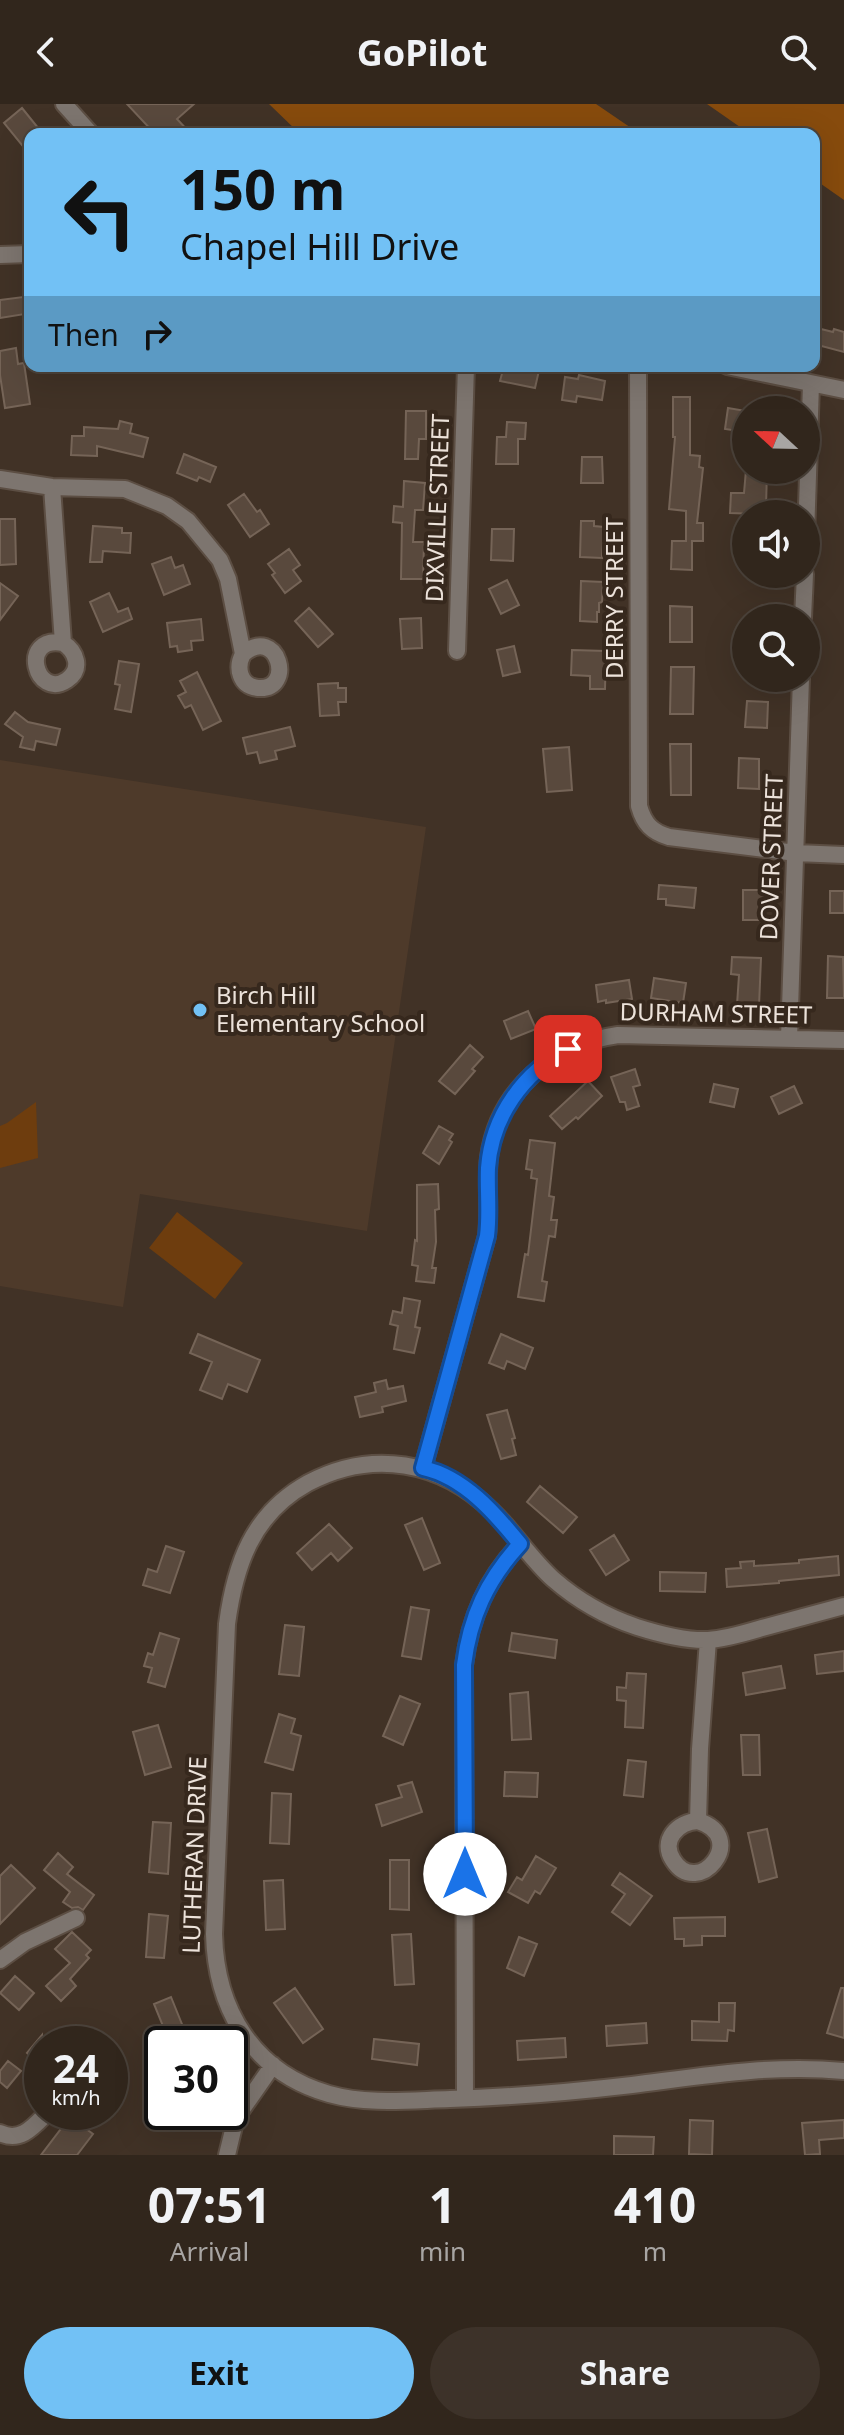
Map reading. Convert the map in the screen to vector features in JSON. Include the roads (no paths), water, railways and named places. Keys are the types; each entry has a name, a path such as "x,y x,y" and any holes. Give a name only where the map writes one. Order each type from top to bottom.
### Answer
{"street":[{"path":"64,104 86,128"},
{"path":"0,255 24,254"},
{"name":"DIXVILLE STREET","path":"457,651 466,372"},
{"name":"DERRY STREET","path":"638,372 639,806 648,827 658,834 796,853"},
{"path":"755,372 844,390"},
{"path":"807,500 811,384"},
{"path":"0,479 52,487 125,489 167,506 188,521 208,543 224,570 243,654"},
{"path":"52,487 63,643"},
{"name":"DOVER STREET","path":"789,1039 801,692"},
{"path":"796,853 844,855"},
{"name":"DURHAM STREET","path":"423,1468 487,1236 490,1153 502,1113 524,1082 552,1058 602,1037 633,1034 844,1040"},
{"name":"LUTHERAN DRIVE","path":"423,1468 394,1464 354,1466 335,1471 300,1488 284,1499 261,1524 243,1554 235,1576 227,1624 215,1958 219,1982 237,2024 251,2045 273,2065 310,2086 331,2094 378,2101 556,2094 781,2068 844,2071"},
{"path":"423,1468 447,1477 479,1499 555,1581 619,1621 670,1636 708,1640 844,1606"},
{"path":"465,2098 464,1665 467,1638 482,1596 520,1544"},
{"path":"698,1821 708,1640"},
{"path":"0,1960 25,1942 76,1918"},
{"path":"227,2155 236,2118 273,2065"},
{"path":"0,2133 11,2137 23,2135 28,2130"}],"place":[{"name":"Birch Hill Elementary School","path":"200,1010"}]}
